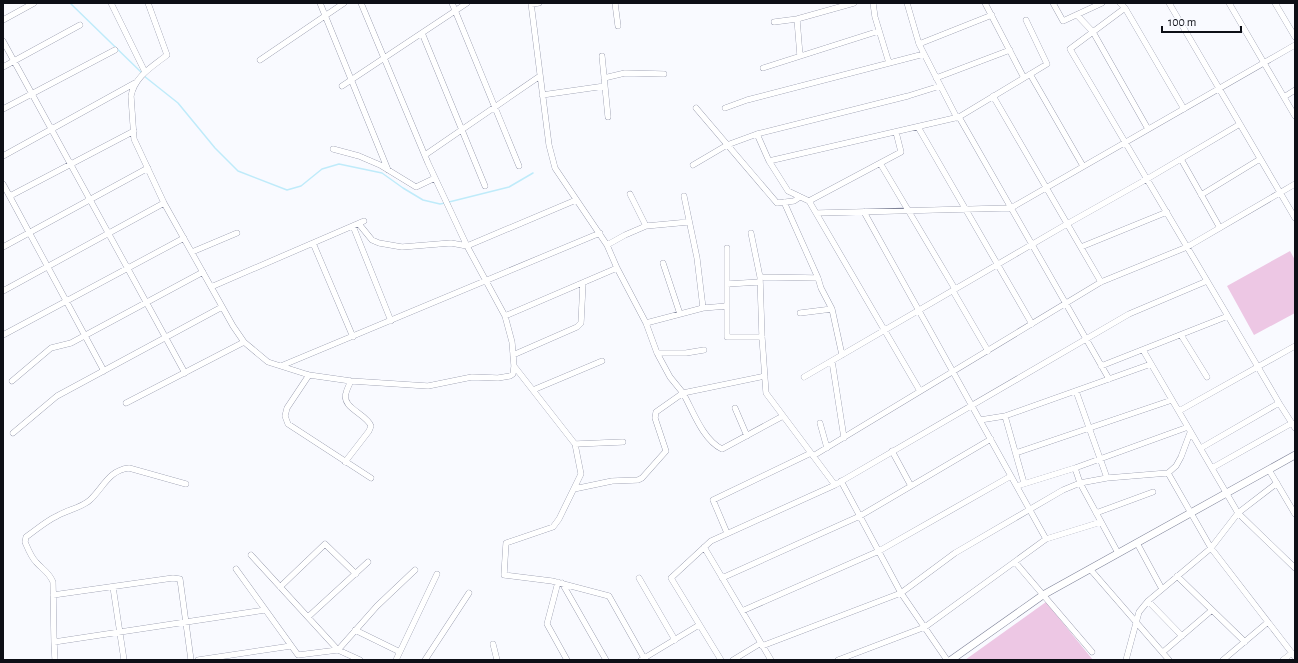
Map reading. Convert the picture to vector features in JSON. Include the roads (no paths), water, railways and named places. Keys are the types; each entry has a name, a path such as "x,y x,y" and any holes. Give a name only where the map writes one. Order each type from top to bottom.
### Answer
{"street":[{"path":"3,20 34,3"},
{"path":"111,3 145,72"},
{"path":"3,156 135,83 145,72 167,55 148,3"},
{"path":"320,3 388,170"},
{"path":"260,60 344,3"},
{"path":"135,83 131,96 134,139 164,203 222,307 244,342 268,362 309,374 351,381 428,386 472,377 498,378 510,376 513,374 514,366 512,342 506,316 467,246 435,178 361,3"},
{"path":"452,3 519,166"},
{"path":"342,86 467,3"},
{"path":"539,3 531,4 548,145 555,168 607,245 646,323 657,353 670,377 683,393 707,438 715,446 722,449 783,416"},
{"path":"615,3 618,26"},
{"path":"774,22 797,19 854,3"},
{"path":"872,3 889,63"},
{"path":"908,3 919,44 940,86 1109,379"},
{"path":"986,3 1024,78"},
{"path":"1053,3 1063,21 1102,3"},
{"path":"1120,3 1125,8 1184,109"},
{"path":"1169,3 1295,218"},
{"path":"1229,3 1295,116"},
{"path":"1275,3 1295,37"},
{"path":"1125,8 1070,49 1294,426 1212,468"},
{"path":"919,44 992,15"},
{"path":"1077,15 1093,32 1148,129"},
{"path":"797,19 800,56"},
{"path":"769,161 958,118 1047,64 1026,20"},
{"path":"3,67 80,25"},
{"path":"763,68 879,31"},
{"path":"422,33 485,186"},
{"path":"3,41 185,373"},
{"path":"816,213 1011,208 1295,45"},
{"path":"3,109 115,50"},
{"path":"936,78 1010,50"},
{"path":"725,108 747,100 924,54"},
{"path":"602,56 608,117"},
{"path":"604,78 625,73 664,74"},
{"path":"1030,74 1084,166"},
{"path":"425,155 540,76"},
{"path":"542,95 605,86"},
{"path":"693,164 727,144 757,134 908,96 940,86"},
{"path":"1284,97 1295,90"},
{"path":"993,96 1101,282"},
{"path":"696,108 777,203 794,202 800,197"},
{"path":"804,377 1240,124"},
{"path":"918,127 1032,324"},
{"path":"10,196 134,131"},
{"path":"809,201 901,152 896,132"},
{"path":"757,134 769,161 788,191 809,201 920,391"},
{"path":"333,149 359,156 388,170 416,187 435,178"},
{"path":"1181,159 1220,228"},
{"path":"1201,195 1260,159"},
{"path":"880,163 909,211 988,351"},
{"path":"3,246 148,168"},
{"path":"3,184 104,371"},
{"path":"727,533 713,500 827,448 1101,282 1187,247 1295,184"},
{"path":"630,194 646,226"},
{"path":"684,196 697,258 703,308"},
{"path":"211,287 362,222 372,240 379,243 402,247 451,243 467,246 576,200"},
{"path":"784,202 821,288 832,309 842,355"},
{"path":"3,291 164,203"},
{"path":"864,212 1046,539"},
{"path":"1081,247 1167,212"},
{"path":"607,245 646,226 689,222"},
{"path":"353,226 391,321"},
{"path":"192,252 237,233"},
{"path":"281,366 600,233"},
{"path":"751,233 760,279 766,393 835,485"},
{"path":"3,335 184,238"},
{"path":"313,243 353,337"},
{"path":"727,248 727,337 762,337"},
{"path":"663,263 680,314"},
{"path":"506,316 618,268"},
{"path":"12,381 51,348 71,343 85,336 203,272"},
{"path":"727,284 760,279 818,278"},
{"path":"721,660 671,578 711,541 835,485 1129,314 1208,281"},
{"path":"513,355 577,327 581,323 583,283"},
{"path":"646,323 703,308 727,306"},
{"path":"13,433 56,396 222,307"},
{"path":"800,313 832,309"},
{"path":"1102,366 1228,316"},
{"path":"1181,335 1207,378"},
{"path":"126,403 244,342"},
{"path":"1179,411 1258,366 1294,349"},
{"path":"657,353 686,353 704,350"},
{"path":"1143,350 1238,513 1295,568"},
{"path":"533,390 602,361"},
{"path":"832,361 844,438"},
{"path":"980,420 1005,416 1151,364"},
{"path":"514,366 575,444 581,474 559,519 553,527 506,543 504,575 560,583 609,596 642,659 700,625"},
{"path":"309,374 287,408 285,416 288,424 371,478"},
{"path":"574,489 612,481 638,480 642,478 666,451 655,418 656,412 683,393 765,376"},
{"path":"345,462 369,432 371,426 369,422 349,405 345,398 345,393 351,381"},
{"path":"1076,391 1107,478"},
{"path":"1016,453 1172,400"},
{"path":"1201,448 1279,403"},
{"path":"735,408 747,436"},
{"path":"1005,416 1024,483"},
{"path":"820,423 827,448"},
{"path":"1017,486 1189,430"},
{"path":"733,660 762,645 901,593 956,553 1030,508 1063,490 1080,483 1107,478 1168,473 1176,466 1181,458 1189,430"},
{"path":"722,578 860,516 991,439"},
{"path":"575,444 623,442"},
{"path":"892,451 912,486"},
{"path":"951,660 1043,595 1295,455"},
{"path":"55,660 53,582 51,576 36,563 33,558 25,542 26,537 56,516 86,503 107,479 123,468 129,468 186,484"},
{"path":"1075,468 1080,483 1118,553"},
{"path":"1269,470 1295,514"},
{"path":"1168,473 1211,548 1294,655 1283,660"},
{"path":"742,611 879,551 1011,476"},
{"path":"841,481 901,593 947,660"},
{"path":"1126,660 1138,612 1148,601 1211,548 1238,513 1277,483"},
{"path":"1096,513 1153,492"},
{"path":"838,660 925,627 1046,539 1101,522"},
{"path":"1137,543 1162,589"},
{"path":"280,587 325,544 356,574"},
{"path":"704,547 771,660"},
{"path":"251,555 338,650 357,659"},
{"path":"308,617 368,562"},
{"path":"1015,562 1092,652"},
{"path":"236,569 298,655 338,650 377,606 415,570"},
{"path":"1090,569 1169,660"},
{"path":"396,660 437,574"},
{"path":"1177,576 1245,642"},
{"path":"53,596 174,578 180,579 191,660"},
{"path":"639,578 675,640"},
{"path":"560,583 547,624 567,660"},
{"path":"560,583 606,660"},
{"path":"113,587 124,660"},
{"path":"425,660 469,593"},
{"path":"1148,601 1182,636"},
{"path":"54,642 265,610"},
{"path":"1163,652 1212,610"},
{"path":"1223,660 1268,622"},
{"path":"355,630 400,652"},
{"path":"493,644 497,660"},
{"path":"198,660 235,657 291,646"}],"waterway":[{"path":"70,3 142,73"},
{"path":"144,76 178,103 215,148 238,171 287,190 301,186 322,169 339,164 382,173 423,200 440,204 445,203"},
{"path":"449,202 509,187 533,173"}]}
